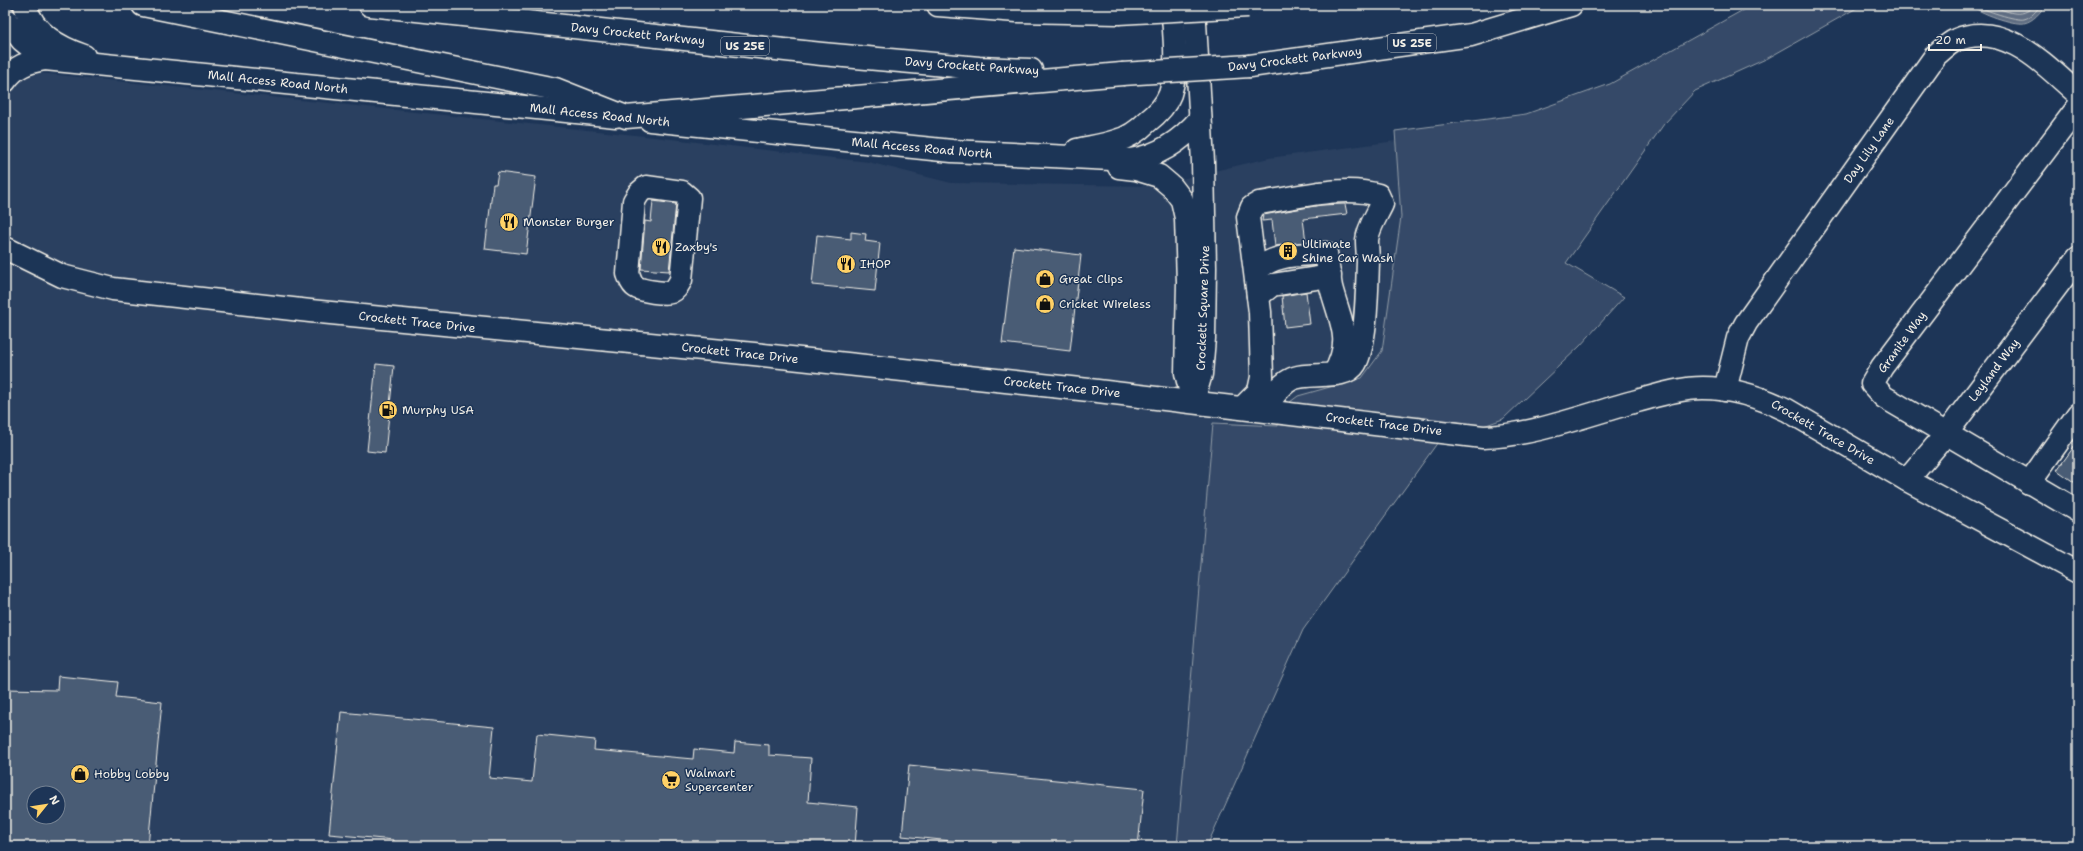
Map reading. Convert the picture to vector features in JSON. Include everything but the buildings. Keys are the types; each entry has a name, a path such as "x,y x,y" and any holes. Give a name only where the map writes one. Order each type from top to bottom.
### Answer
{"main road":[{"path":"25,5 30,35 45,59"},
{"path":"143,5 555,89 626,117 1122,74"},
{"name":"Davy Crockett Parkway","path":"370,5 822,54 979,68 1122,74 1250,66 1471,35 1571,5"},
{"path":"938,5 1017,11 1118,13 1252,5"},
{"path":"996,5 1017,11"},
{"path":"1043,157 1117,141 1129,136 1142,127 1158,111 1170,95 1173,78 1174,49 1172,5"},
{"name":"Crockett Square Drive","path":"1193,401 1201,374 1204,338 1205,267 1200,119 1194,5"},
{"path":"5,18 30,35 63,49 106,64"},
{"name":"Day Lily Lane","path":"1725,390 1738,338 1746,323 1936,55 1954,40 1976,34 2011,41 2033,54 2078,94"},
{"name":"Mall Access Road North","path":"5,81 16,68 23,64 45,59 626,117 840,141 1043,157 1131,160 1158,153 1179,140 1200,119"},
{"name":"Granite Way","path":"2078,107 1887,360 1872,384 1884,397 2078,511"},
{"name":"Crockett Square Drive","path":"1043,157 1148,172 1159,176 1172,187 1182,200 1186,218 1188,283 1186,374 1193,401"},
{"path":"646,187 682,192 689,198 681,280 676,288 670,293 648,291 636,287 628,274 634,201 643,188 646,187"},
{"path":"1350,190 1378,195 1382,204 1371,227 1367,240 1368,260 1362,340 1355,365 1343,374 1290,379 1274,394 1253,408 1262,377 1257,283 1248,217 1252,208 1259,203 1350,190"},
{"name":"Crockett Trace Drive","path":"5,248 62,276 113,289 310,311 754,354 1193,401 1424,428 1467,435 1498,436 1543,427 1676,390 1703,388 1725,390 1756,396 1787,410 1907,480 2078,572"},
{"path":"1257,283 1264,264 1277,259 1326,253 1345,342 1342,358 1334,374"},
{"name":"Leyland Way","path":"1907,480 1946,434 2078,258"},
{"path":"2029,482 2078,414"}],"shaded area":[{"path":"1752,5 1862,5 1768,58 1695,91 1664,124 1566,263 1624,297 1580,346 1503,419 1478,428 1451,420 1438,442 1303,630 1207,846 1177,846 1213,423 1278,426 1278,411 1298,396 1362,378 1382,351 1401,217 1395,131 1526,114 1610,84"},
{"path":"39,73 654,137 868,162 951,183 1152,186 1269,158 1396,141 1401,217 1382,351 1362,378 1298,396 1279,426 1213,423 1177,846 5,846 5,80 12,81"}],"water":[{"path":"1971,5 2046,5 2028,22 2019,23 1988,15"}],"place":[{"name":"Monster Burger","path":"509,222"},
{"name":"Zaxby's","path":"661,247"},
{"name":"Ultimate Shine Car Wash","path":"1288,251"},
{"name":"IHOP","path":"846,264"},
{"name":"Great Clips","path":"1045,279"},
{"name":"Cricket Wireless","path":"1045,304"},
{"name":"Murphy USA","path":"388,410"},
{"name":"Hobby Lobby","path":"80,774"},
{"name":"Walmart Supercenter","path":"671,780"}]}
